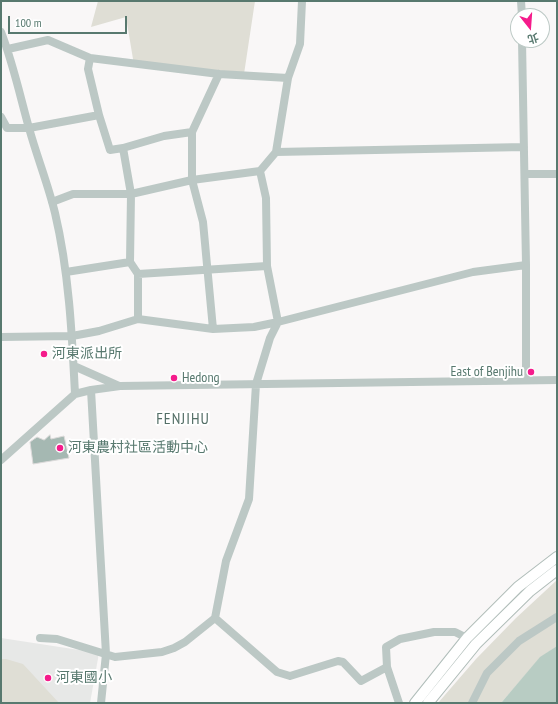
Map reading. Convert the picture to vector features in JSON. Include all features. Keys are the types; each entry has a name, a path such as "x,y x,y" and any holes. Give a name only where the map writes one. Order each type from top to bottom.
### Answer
{"main road":[{"path":"415,703 467,638 518,587 557,557"},
{"path":"428,703 476,644 530,591 557,570"}],"street":[{"path":"52,202 73,194 131,194 192,180 260,171 276,152 288,78 300,44 302,1"},
{"path":"1,32 8,49 29,128 52,202 66,272 72,336 75,394"},
{"path":"8,49 48,40 90,58 219,74 288,78"},
{"path":"522,48 526,265 526,380"},
{"path":"90,58 88,69 99,116 110,150 123,148 164,136 192,132"},
{"path":"213,329 203,222 192,180 192,132 219,74"},
{"path":"1,117 6,128 29,128 99,116"},
{"path":"276,152 524,147"},
{"path":"123,148 131,194 130,262 138,274 138,319"},
{"path":"40,638 57,639 115,657 167,651 185,642 215,618 226,561 249,499 256,384 270,338 278,322 267,266 266,198 260,171"},
{"path":"524,174 557,174"},
{"path":"66,272 130,262"},
{"path":"1,337 72,336 99,331 138,319 213,329 254,327 474,272 526,265"},
{"path":"138,274 267,266"},
{"path":"74,366 120,386"},
{"path":"1,460 75,394 91,390 120,386 557,380"},
{"path":"91,390 106,654 101,703"},
{"path":"472,703 487,673 519,641 557,617"},
{"path":"215,618 277,672 290,676 338,661 343,662 361,680 387,667"},
{"path":"399,703 387,667 386,647 400,639 434,632 455,632 467,638"}],"shaded area":[{"path":"98,1 255,1 244,74 134,65 126,17 91,27"},
{"path":"557,580 557,646 540,658 501,703 438,703 476,659 516,618"},
{"name":"河東國小","path":"1,638 99,653 90,703 1,703"},
{"path":"557,646 557,703 501,703 540,657"},
{"path":"1,659 23,664 59,703 1,703"}],"building":[{"path":"50,435 51,439 64,436 69,458 33,464 30,442 37,437 44,440"}],"place":[{"name":"河東派出所","path":"44,354"},
{"name":"East of Benjihu","path":"531,372"},
{"name":"Hedong","path":"174,378"},
{"name":"河東農村社區活動中心","path":"60,448"},
{"name":"河東國小","path":"48,678"}],"district":[{"name":"FENJIHU","path":"183,419"}]}
